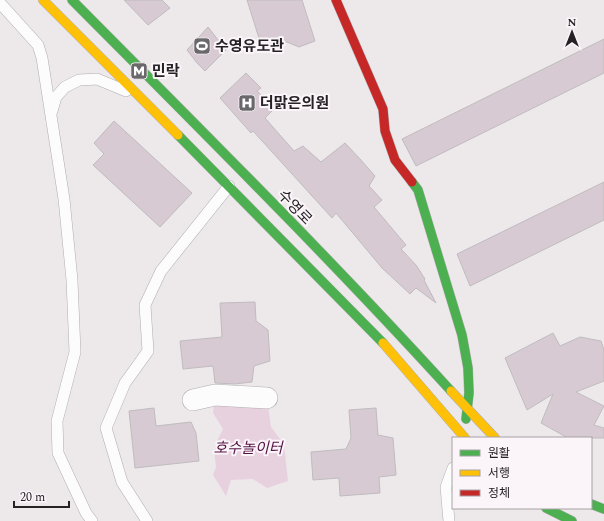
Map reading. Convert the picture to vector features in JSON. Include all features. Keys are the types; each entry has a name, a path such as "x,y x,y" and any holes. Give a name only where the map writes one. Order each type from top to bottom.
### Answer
{"main road":[{"path":"43,0 379,339 463,437"},
{"name":"수영로","path":"72,0 204,133 403,338 494,437"},
{"path":"336,0 383,109 385,131 395,160 418,190 462,335 468,368 469,393 464,437"},
{"path":"592,504 604,509"},
{"path":"548,509 572,521"}],"street":[{"path":"193,400 215,395 267,398"}],"lane":[{"path":"0,3 38,45 42,58 64,198 72,280 75,352 57,421 58,453 86,513 92,521"},
{"path":"51,113 56,97 65,87 79,80 97,79 139,96"},
{"path":"147,521 122,482 106,428 125,383 148,350 145,305 161,271 229,186"},
{"path":"449,521 446,487 452,471"}],"green space":[{"name":"호수놀이터","path":"215,395 267,398 271,427 284,444 288,481 267,488 253,479 231,480 226,496 213,475 216,467 214,451 223,429 213,413"}],"building":[{"path":"124,0 162,0 170,8 148,25"},
{"path":"247,0 302,0 315,41 299,47 287,42 263,51"},
{"path":"208,27 227,49 205,71 187,50"},
{"path":"604,39 604,73 416,166 402,139"},
{"path":"246,73 261,88 257,91 275,108 265,118 294,151 303,146 321,162 345,143 375,176 369,186 382,200 374,207 406,245 401,249 416,265 425,279 424,280 436,303 416,288 410,294 382,268 336,213 332,218 253,131 251,133 220,98"},
{"path":"114,121 192,193 160,227 93,165 104,154 94,143"},
{"path":"604,182 604,220 470,286 457,254"},
{"path":"255,302 256,321 268,330 270,361 254,366 252,382 235,384 215,383 213,366 183,369 180,341 222,337 220,303"},
{"path":"553,333 560,346 580,337 601,341 604,350 604,381 576,392 604,406 594,425 604,428 604,438 566,437 541,423 553,394 527,410 505,358"},
{"path":"154,408 156,426 191,422 196,433 199,461 135,468 129,411"},
{"path":"376,408 378,435 393,438 396,475 379,477 380,493 340,496 339,478 313,480 311,452 346,449 351,438 349,410"}],"traffic: fast":[{"path":"72,0 311,242 451,391"},
{"path":"178,135 383,343"},
{"path":"412,182 418,190 462,335 468,368 469,393 466,419"},
{"path":"592,504 604,509"},
{"path":"548,509 572,521"}],"traffic: slow":[{"path":"43,0 178,135"},
{"path":"383,343 464,437"},
{"path":"451,391 494,437"}],"traffic: jam":[{"path":"336,0 383,109 385,131 395,160 412,182"}],"place":[{"name":"수영유도관","path":"202,46"},
{"name":"민락","path":"139,71"},
{"name":"더맑은의원","path":"247,103"}]}
